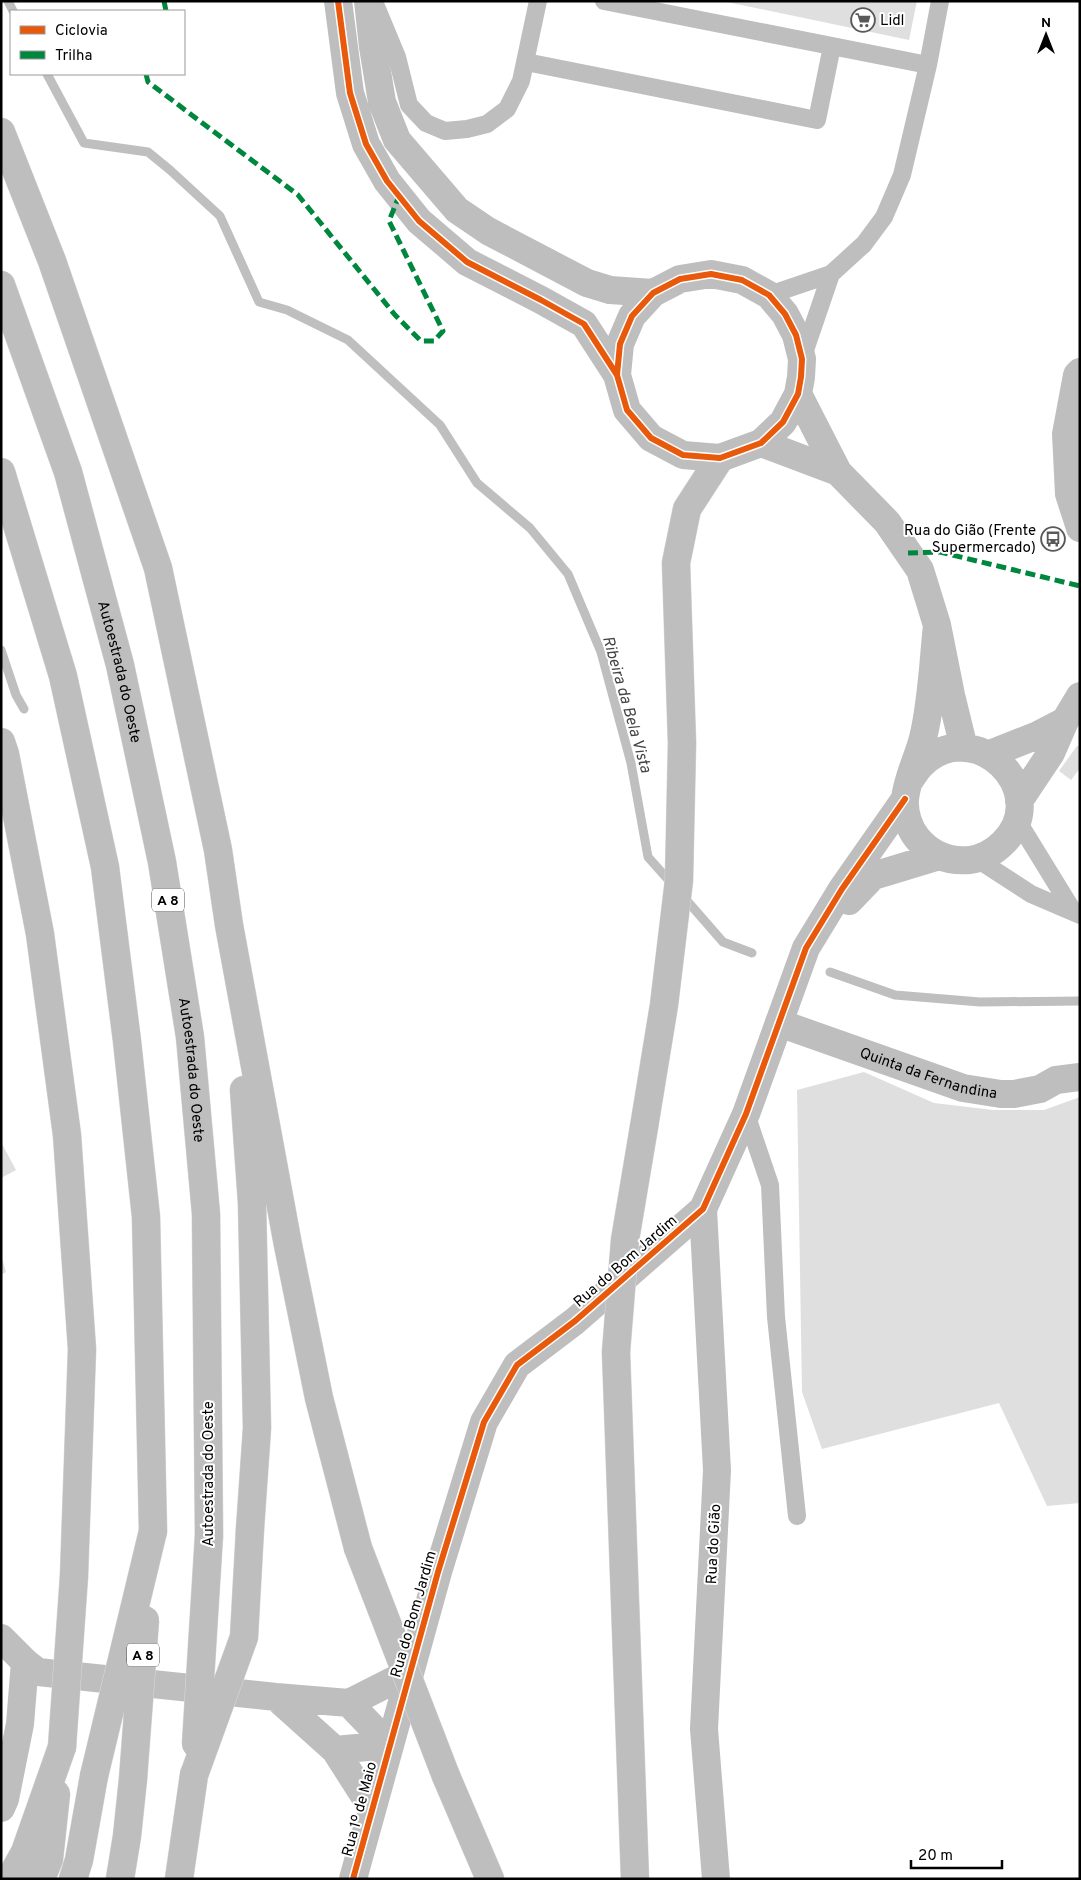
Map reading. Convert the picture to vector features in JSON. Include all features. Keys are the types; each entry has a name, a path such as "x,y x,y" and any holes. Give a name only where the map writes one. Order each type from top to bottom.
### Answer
{"main road":[{"path":"338,1 350,93 366,144 387,181 419,222 467,262 584,324 617,375 628,410 651,438 683,455 720,458 761,443 784,422 798,394 802,360 796,335 786,314 768,296 742,280 711,274 680,279 653,294 632,316 620,344 617,375"},
{"path":"368,1 382,102 397,140 457,210 488,231 587,283 610,290 653,294"},
{"path":"1,132 52,261 158,568 218,850 229,924 318,1398 358,1548 446,1776 490,1879"},
{"name":"Autoestrada do Oeste","path":"1,285 68,472 120,665 162,862 190,1037 206,1214 209,1535 194,1775 179,1879"},
{"path":"1080,372 1077,375 1066,434 1069,494 1080,528"},
{"path":"798,394 838,472 864,496 887,522 920,570 937,625 950,695 964,748"},
{"path":"761,443 838,472"},
{"path":"635,1879 616,1352 625,1240 664,1005 680,880 682,743 676,563 687,509 720,458"},
{"name":"A 8","path":"1,472 63,676 105,867 127,1041 146,1217 153,1531 127,1836 120,1879"},
{"path":"937,625 932,681 923,737 908,790 906,816 913,833 924,846 939,856 958,861 977,859 994,851 1008,837 1018,811 1051,753 1065,720 1080,696"},
{"path":"990,754 1038,735 1065,720"},
{"path":"1,742 5,754 40,934 67,1134 82,1349 74,1576 62,1748 49,1859 42,1879"},
{"path":"908,790 921,765 936,754 953,748 972,748 990,754 1010,774 1015,782 1018,811"},
{"name":"Rua do Bom Jardim","path":"390,1745 438,1572 484,1422 517,1365 575,1321 703,1209 746,1114 806,948 842,889 908,790"},
{"name":"Rua do Bom Jardim","path":"806,948 872,876 939,856"},
{"path":"194,1775 244,1637 257,1428 252,1202 229,924"},
{"name":"Quinta da Fernandina","path":"779,1023 963,1088 1001,1094 1014,1094 1040,1089 1056,1080 1080,1077"},
{"name":"Rua do Gião","path":"703,1209 717,1470 704,1729 716,1879"},
{"path":"73,1879 79,1860 94,1776 153,1531"},
{"path":"1,1638 38,1672 276,1697 349,1703 410,1672"},
{"path":"1,1808 5,1799 20,1724 25,1662"},
{"name":"Rua 1º de Maio","path":"276,1697 335,1750 372,1808"},
{"name":"Rua 1º de Maio","path":"349,1703 390,1745"},
{"name":"Rua 1º de Maio","path":"335,1750 390,1745"},
{"name":"Rua 1º de Maio","path":"353,1879 390,1745"},
{"path":"10,1879 25,1852 62,1748"}],"lane":[{"path":"374,1 397,57 409,105 426,123 445,131 468,129 487,124 507,109 521,82 538,1"},
{"path":"604,1 928,65"},
{"path":"768,296 831,274 864,244 884,217 902,175 928,65 940,1"},
{"path":"526,62 817,120 832,46"},
{"path":"802,360 831,274"},
{"path":"1018,811 1077,913"},
{"path":"977,859 1031,894 1077,913"},
{"path":"746,1114 770,1185 776,1317 797,1516"}],"building":[{"name":"Lidl","path":"722,1 917,1 909,40"},
{"path":"1077,746 1080,747 1080,768 1071,780 1059,771"},
{"path":"864,1072 934,1103 993,1110 1044,1110 1080,1097 1080,1503 1047,1506 999,1403 822,1449 802,1392 797,1090"},
{"path":"1,1142 16,1170 1,1178"},
{"path":"1,1255 6,1272 1,1275"}],"waterway":[{"name":"Ribeira da Bela Vista","path":"8,1 12,10"},
{"name":"Ribeira da Bela Vista","path":"48,75 84,143 148,152 170,170 220,216 259,302 287,310 348,340 440,425 477,483 530,528 568,574 601,652 631,763 648,857 672,884"},
{"path":"1,650 16,695 24,709"},
{"name":"Ribeira da Bela Vista","path":"682,895 723,942 752,953"},
{"name":"Ribeira da Bela Vista","path":"830,972 895,995 980,1002 1080,1001"}],"marked path":[{"path":"164,1 166,10"},
{"path":"146,75 148,82 298,195 395,315 421,341 434,341 443,331 389,221 399,196"},
{"path":"908,553 940,552 1080,586"}],"cycle path":[{"path":"338,1 350,93 366,144 387,181 419,221 467,262 584,324 617,375 627,410 651,438 683,455 720,458 761,443 783,422 798,394 802,359 796,335 785,314 769,295 742,280 711,274 680,279 653,293 632,316 620,344 617,375"},
{"path":"353,1879 438,1572 484,1422 517,1365 575,1321 703,1209 746,1114 806,948 842,889 905,799"}],"place":[{"name":"Lidl","path":"863,20"},
{"name":"Rua do Gião (Frente Supermercado)","path":"1053,539"}]}
